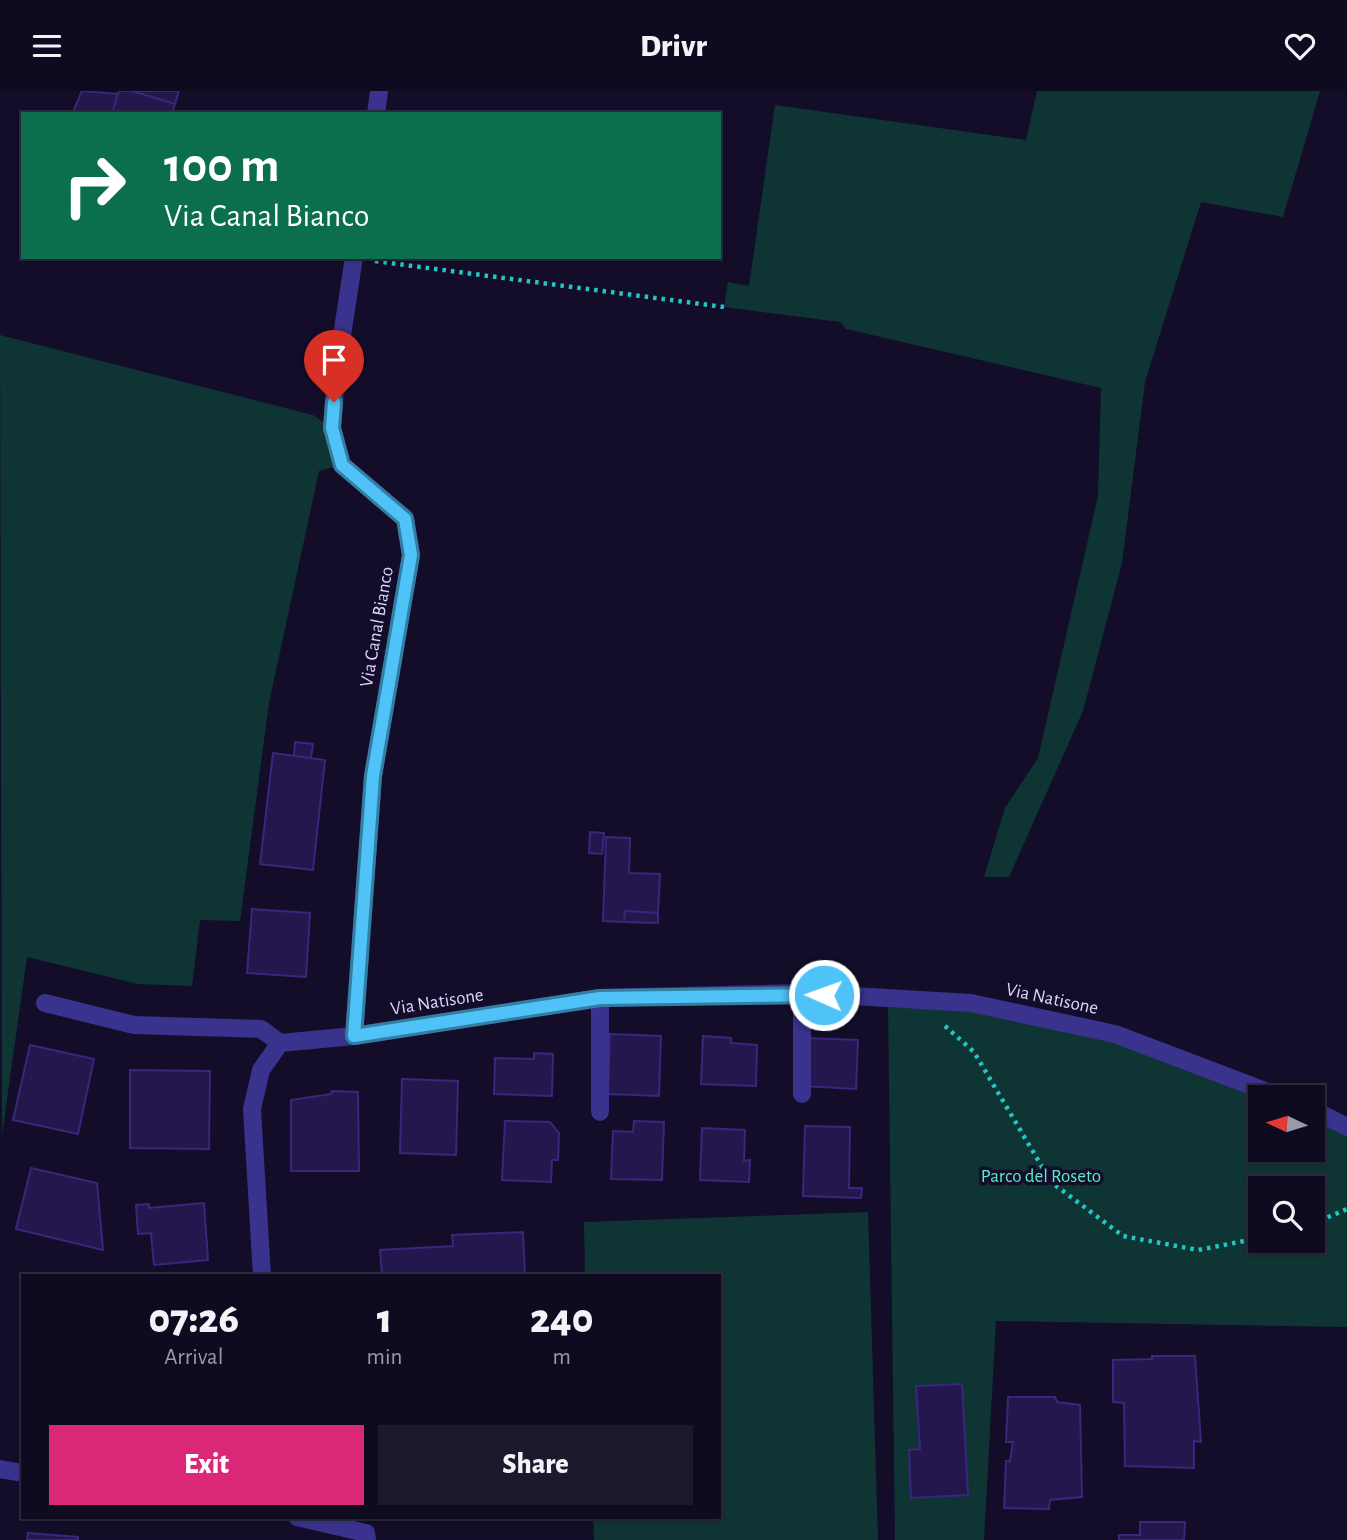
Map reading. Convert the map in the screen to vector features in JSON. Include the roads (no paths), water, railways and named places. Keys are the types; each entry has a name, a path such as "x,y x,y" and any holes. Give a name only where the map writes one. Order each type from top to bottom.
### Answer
{"street":[{"path":"376,112 379,91"},
{"name":"Via Canal Bianco","path":"354,259 336,375 332,428 342,465 405,519 411,555 373,776 354,1036"},
{"path":"802,993 802,1094"},
{"name":"Via Natisone","path":"280,1043 354,1036 600,998 802,993 971,1003 1115,1034 1249,1085"},
{"path":"600,998 600,1112"},
{"path":"45,1003 134,1025 261,1029 280,1043 261,1070 251,1109 262,1274"},
{"path":"1325,1116 1347,1127"},
{"path":"0,1469 21,1473"},
{"path":"306,1519 366,1533 367,1540"}],"park label":[{"name":"Parco del Roseto","path":"1041,1176"}]}
